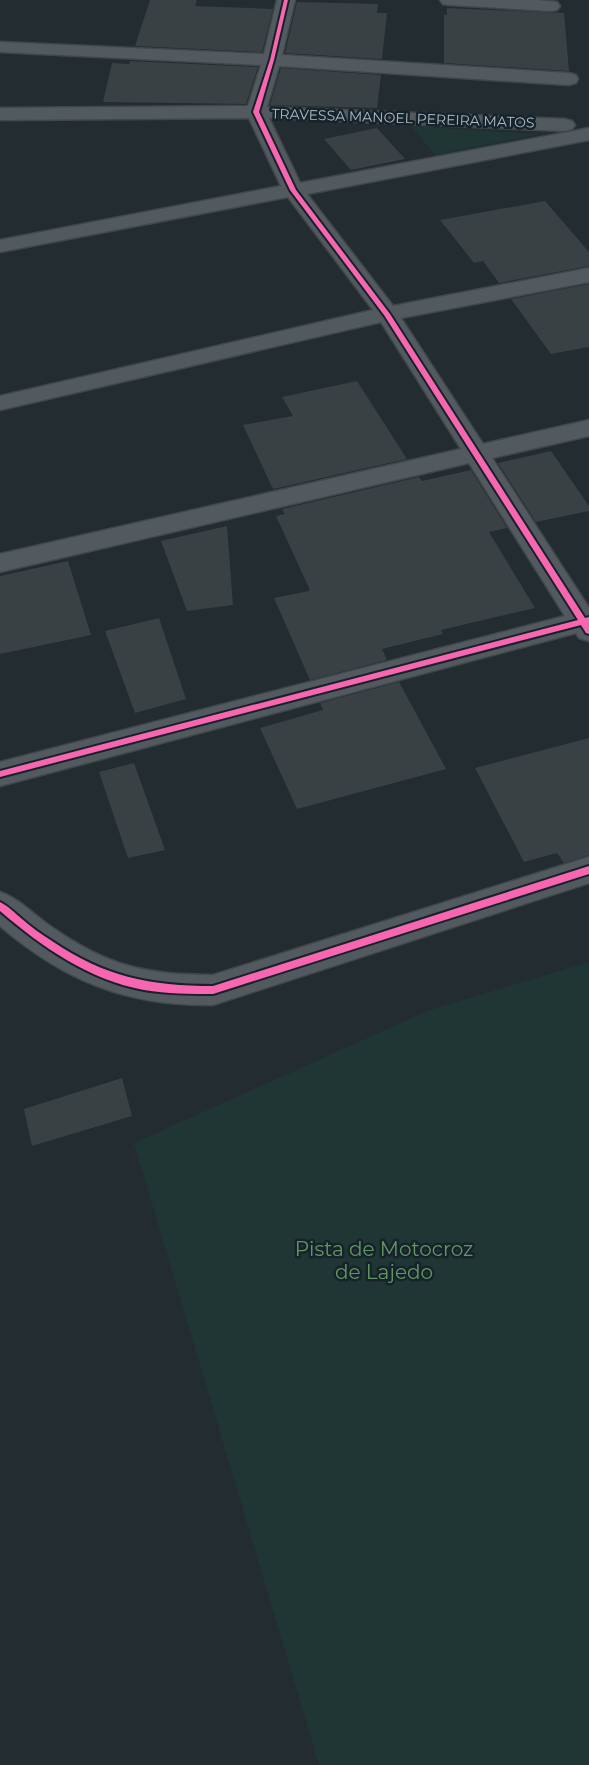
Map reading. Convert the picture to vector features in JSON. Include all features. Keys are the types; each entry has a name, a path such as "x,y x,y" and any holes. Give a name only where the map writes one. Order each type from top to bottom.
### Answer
{"street":[{"path":"0,774 587,625 474,453 387,314 293,190 256,112 272,60 286,0"},
{"path":"449,0 551,6"},
{"path":"0,46 569,79"},
{"name":"TRAVESSA MANOEL PEREIRA MATOS","path":"0,114 256,112 589,126"},
{"path":"387,118 400,134"},
{"path":"0,246 293,190 419,157 589,134"},
{"path":"0,403 387,314 589,275"},
{"path":"0,563 589,428"},
{"path":"0,906 63,955 92,970 122,981 165,989 213,990 589,870"}],"green space":[{"path":"411,126 540,134 435,155"},
{"name":"Pista de Motocroz de Lajedo","path":"589,962 589,1765 319,1765 134,1143 430,1010"}],"building":[{"path":"150,0 197,0 195,6 273,9 262,52 135,46"},
{"path":"297,2 378,4 377,13 387,13 382,59 285,53"},
{"path":"447,8 564,13 569,71 444,63 444,15 447,15"},
{"path":"130,61 258,67 246,104 103,102 112,63 129,64"},
{"path":"281,68 381,75 377,108 270,105"},
{"path":"377,128 405,159 351,170 324,139"},
{"path":"545,201 589,252 589,266 499,283 483,261 474,263 440,220"},
{"path":"589,284 589,347 551,354 511,299"},
{"path":"357,381 407,459 273,489 243,425 293,416 282,397"},
{"path":"551,451 589,506 589,511 536,522 498,463"},
{"path":"471,470 507,528 489,532 535,608 441,630 443,634 382,649 387,660 310,680 274,598 309,591 276,516 285,514 282,509 419,477 422,481"},
{"path":"227,526 233,605 187,611 161,541"},
{"path":"68,561 91,635 0,654 0,576"},
{"path":"159,618 186,699 135,713 105,631"},
{"path":"399,682 446,769 297,809 260,728 323,710 320,703"},
{"path":"589,738 589,855 564,863 557,853 524,862 475,768"},
{"path":"134,763 165,850 128,858 99,772"},
{"path":"122,1078 132,1116 32,1146 24,1109"}],"cycle path":[{"path":"286,0 272,60 256,112 293,190 387,314 589,631"},
{"path":"0,774 589,620"},
{"path":"0,906 37,936 98,972 143,986 178,990 213,990 589,870"}]}
